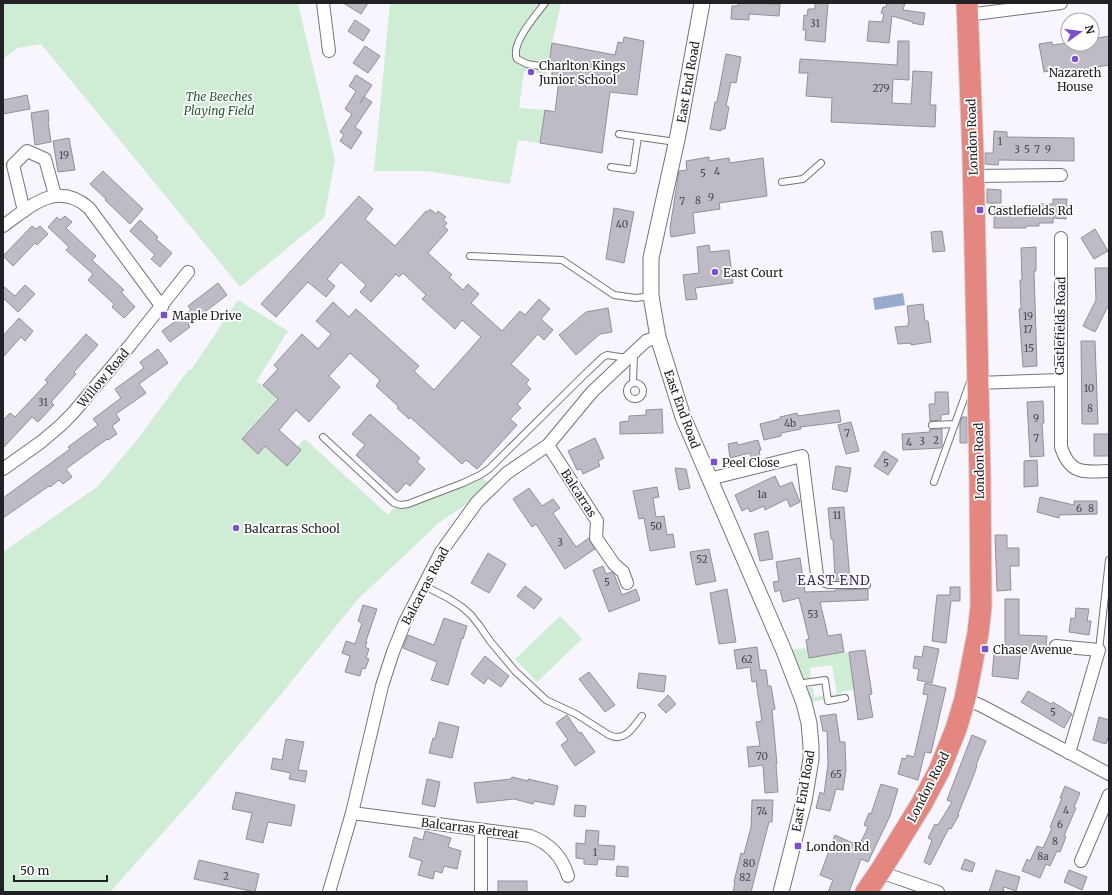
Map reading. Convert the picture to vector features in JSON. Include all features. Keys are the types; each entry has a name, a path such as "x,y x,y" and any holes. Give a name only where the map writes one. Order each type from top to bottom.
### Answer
{"highway":[{"name":"London Road","path":"866,892 880,872 928,793 946,754 965,699 975,654 981,607 974,176 967,9"}],"street":[{"path":"323,3 329,50"},
{"name":"East End Road","path":"702,3 677,142 651,258 651,296 658,337 683,417 779,640 804,703 809,723 811,746 804,801 781,892"},
{"path":"967,9 1054,5 1061,3"},
{"path":"24,211 13,165 27,151 44,159 55,195"},
{"path":"974,176 1061,175"},
{"path":"3,226 41,200 55,195 62,195 77,199 89,208 162,307"},
{"name":"Castlefields Road","path":"978,383 1061,380 1061,238"},
{"name":"Willow Road","path":"3,469 41,442 73,413 162,307 188,272"},
{"name":"Balcarras Road","path":"329,892 352,813 382,686 405,622 441,552 477,502 493,476 507,473 548,445 592,392 646,341 658,337"},
{"path":"1061,380 1061,447 1066,459 1082,472 1109,471"},
{"name":"Balcarras","path":"548,445 596,521 596,538 614,564 623,572 627,582"},
{"path":"709,479 802,456 817,575"},
{"path":"1056,646 1099,650 1069,753"},
{"path":"965,699 982,706 1109,774"},
{"path":"1081,861 1109,795"},
{"name":"Balcarras Retreat","path":"352,813 530,836 538,839 558,855 568,876"},
{"path":"481,830 481,892"},
{"path":"880,872 938,892"}],"lane":[{"path":"545,3 520,38 515,52 517,59 521,62 546,67"},
{"path":"619,134 677,142"},
{"path":"611,167 633,170 638,136"},
{"path":"782,182 803,180 821,163"},
{"path":"470,256 562,260 614,295 636,298 651,296"},
{"path":"323,437 394,503 401,505 408,504 480,475 493,476 582,377 603,357 607,355 631,355 633,382"},
{"path":"934,482 977,362"},
{"path":"932,425 955,424"},
{"path":"1099,650 1109,560"},
{"path":"817,575 822,583 828,585 867,585"},
{"path":"423,585 448,598 471,615 515,671 546,700 576,714 609,735 619,738 628,734 642,716"},
{"path":"797,684 825,680 828,701 845,698"}],"green space":[{"name":"The Beeches Playing Field","path":"3,3 298,3 335,160 324,218 240,287 41,44 18,48 3,59"},
{"path":"390,3 561,3 547,75 524,71 519,108 545,110 540,143 518,140 510,184 426,171 374,171"},
{"path":"238,300 288,331 256,382 263,385 277,398 242,439 258,454 265,446 287,465 301,450 297,446 305,439 388,515 397,504 401,505 480,475 489,484 474,499 440,522 358,599 278,698 193,799 110,892 3,892 3,552 97,487 137,440 189,369 191,370"},
{"path":"560,616 582,639 537,682 515,659"},
{"path":"807,648 809,658 849,652 854,690 841,692 841,697 804,703 798,689 813,687 814,697 837,694 832,665 810,668 811,679 796,681 784,651"}],"water":[{"path":"903,293 905,305 875,310 873,298"}],"building":[{"path":"343,3 368,3 361,14"},
{"path":"738,3 780,4 779,16 749,14 749,20 731,19 732,6 738,6"},
{"path":"815,3 828,3 825,42 805,40 806,30 803,30 804,15 807,16 808,9 815,9"},
{"path":"887,3 905,3 903,10 925,13 923,25 892,16 889,43 867,41 869,21 882,22 884,14 881,13 883,7 886,7"},
{"path":"355,20 370,30 363,41 348,31"},
{"name":"Nazareth House","path":"1109,36 1109,65 1068,72 1067,68 1044,72 1039,44 1052,42 1052,45 1060,44 1060,52 1100,52 1100,38"},
{"path":"624,37 644,41 637,95 610,92 602,153 540,143 545,110 555,112 559,79 552,78 552,67 550,67 549,64 552,43 615,55 618,42 623,43"},
{"path":"898,41 909,41 909,80 893,79 892,103 911,104 913,71 932,72 930,105 936,105 935,127 831,122 832,98 806,96 808,73 799,73 800,59 897,65"},
{"path":"365,46 380,56 368,73 353,63"},
{"path":"726,54 741,57 736,83 731,82 726,106 729,107 725,129 721,129 721,131 710,129 715,102 717,102"},
{"path":"356,75 372,85 364,97 372,102 355,127 362,132 351,149 340,141 344,135 340,132 352,114 345,109 356,91 349,86"},
{"path":"27,95 30,109 3,114 3,100"},
{"path":"48,110 51,142 35,145 31,113"},
{"path":"994,131 1007,132 1007,137 1074,138 1074,161 999,160 998,165 985,164 985,153 993,153"},
{"path":"69,138 75,170 58,172 53,141"},
{"path":"709,157 709,161 729,158 730,163 763,158 767,196 719,203 720,209 693,213 695,233 671,237 670,228 679,171 687,170 686,161"},
{"path":"103,171 143,209 130,224 90,184"},
{"path":"987,189 1001,190 1001,203 987,203"},
{"path":"359,196 373,209 365,219 395,246 426,211 428,212 430,209 436,214 438,211 446,217 443,220 447,223 444,227 448,230 428,253 452,275 449,277 463,290 468,284 479,294 471,303 502,331 520,311 525,315 539,299 550,309 541,319 553,330 544,340 538,334 511,364 529,380 526,384 531,389 517,404 521,408 510,419 517,425 477,469 466,460 462,464 410,417 409,419 397,408 399,407 376,386 380,380 350,353 329,376 340,387 309,422 296,410 279,430 301,450 287,466 265,446 258,454 242,439 278,399 263,385 278,369 274,365 302,334 318,349 331,334 316,321 333,302 349,317 356,309 419,366 414,371 434,390 481,337 462,320 455,329 422,299 426,295 403,273 399,277 396,274 371,302 360,292 366,285 341,262 327,279 335,286 326,297 308,282 276,317 261,304"},
{"path":"1053,199 1067,199 1066,219 1053,218 1053,223 1039,223 1039,226 1026,226 1026,228 994,228 994,207 1039,206 1039,204 1053,204"},
{"path":"614,208 634,212 624,263 606,259"},
{"path":"65,216 72,222 66,228 96,256 92,260 124,290 121,292 135,307 124,318 112,307 114,304 88,280 93,274 66,250 69,247 48,227 57,217 60,220"},
{"path":"140,220 158,237 156,239 172,253 160,267 151,259 155,255 130,231"},
{"path":"32,226 36,229 40,226 48,234 37,245 35,243 13,266 3,256"},
{"path":"1095,229 1108,251 1094,259 1081,238"},
{"path":"942,231 945,251 933,252 931,232"},
{"name":"East Court","path":"709,245 710,252 729,250 733,283 695,288 697,299 686,300 683,275 699,273 697,247"},
{"path":"1036,247 1036,271 1034,271 1037,366 1023,367 1019,309 1021,309 1020,280 1022,280 1021,248"},
{"path":"1095,268 1109,268 1109,304 1095,332 1083,326 1096,300"},
{"path":"218,283 227,295 188,325 190,327 170,342 162,331 191,310 188,306"},
{"path":"25,285 35,294 18,312 3,298 3,286 15,296"},
{"path":"923,304 925,321 928,321 931,342 911,345 911,343 898,344 895,327 908,326 907,306"},
{"path":"608,308 612,332 600,334 576,355 559,335 586,312"},
{"path":"19,318 33,331 25,341 21,337 3,357 3,336"},
{"path":"86,334 98,345 74,372 76,374 51,402 54,405 38,422 32,417 3,448 3,420 10,413 15,417 48,382 45,380"},
{"path":"1081,341 1095,341 1098,424 1082,424"},
{"path":"158,349 168,363 139,384 146,393 116,414 120,420 112,426 117,434 108,440 107,439 66,469 72,477 63,484 59,480 3,518 3,498 70,449 68,447 98,425 93,419 121,398 115,389 144,368 140,362"},
{"path":"935,392 948,392 949,414 941,415 941,420 930,421 929,404 935,404"},
{"path":"1043,401 1044,423 1042,423 1044,456 1030,457 1027,402"},
{"path":"662,409 663,433 620,434 620,422 629,421 629,416 646,415 646,410"},
{"path":"839,410 841,422 800,427 801,429 781,433 781,436 764,440 760,424 797,413 798,416"},
{"path":"370,414 420,458 417,462 425,469 410,486 406,483 397,493 356,455 365,445 352,434"},
{"path":"962,417 967,417 967,443 960,443 960,423"},
{"path":"851,422 859,451 846,454 838,425"},
{"path":"930,429 942,429 941,448 903,450 902,434 930,432"},
{"path":"1094,434 1109,434 1109,456 1094,456"},
{"path":"595,438 604,458 598,461 600,466 583,474 581,469 577,470 568,451"},
{"path":"758,440 761,450 759,450 760,455 751,457 750,453 730,458 728,444 737,442 738,445"},
{"path":"884,451 898,460 888,475 874,466"},
{"path":"1037,460 1038,486 1024,487 1024,461"},
{"path":"836,466 851,468 847,492 832,489"},
{"path":"675,468 686,469 690,488 679,490"},
{"path":"775,476 780,487 792,482 800,502 790,507 787,499 765,510 764,506 750,512 748,508 742,511 735,495"},
{"path":"657,487 659,497 653,498 656,517 664,516 667,535 673,534 675,547 650,551 644,518 639,519 633,491"},
{"path":"529,488 542,506 553,499 560,508 553,513 576,547 589,538 595,549 565,569 536,524 532,527 513,499"},
{"path":"1040,497 1074,505 1074,501 1097,501 1097,514 1059,515 1059,518 1037,512"},
{"path":"844,507 850,580 835,580 833,539 831,539 828,508"},
{"path":"768,531 773,559 760,561 754,534"},
{"path":"995,535 1007,535 1007,548 1019,548 1019,566 1010,566 1011,590 997,591"},
{"path":"709,549 716,581 696,585 690,552"},
{"path":"488,553 506,564 489,593 471,583"},
{"path":"800,558 805,592 868,589 868,600 820,602 828,636 841,634 844,652 809,658 806,640 809,639 799,598 783,602 780,590 775,592 773,582 779,581 776,562"},
{"path":"603,566 606,574 612,572 614,574 622,595 636,589 640,600 609,612 593,570"},
{"path":"525,586 542,599 534,609 517,596"},
{"path":"950,587 960,587 960,601 951,601 946,643 932,641 937,595 950,595"},
{"path":"727,589 736,642 719,644 710,593"},
{"path":"1005,599 1019,599 1019,635 1047,636 1045,654 1021,653 1018,679 992,676 994,654 1005,655"},
{"path":"363,605 377,609 365,647 369,649 366,658 369,659 365,669 362,668 360,676 345,672 350,656 342,653 346,641 355,644 362,623 358,621"},
{"path":"1076,608 1089,609 1087,621 1091,621 1089,635 1069,632 1071,618 1075,619"},
{"path":"444,618 467,626 448,685 431,680 437,662 403,648 408,635 434,645"},
{"path":"924,646 939,649 932,683 917,680 919,669 913,668 915,656 922,657"},
{"path":"757,647 760,670 766,670 768,686 771,686 775,709 772,710 778,792 765,793 763,765 749,767 747,747 760,746 756,722 762,721 756,681 752,682 750,667 737,669 734,650"},
{"path":"865,650 872,694 869,695 873,717 858,720 849,652"},
{"path":"485,656 509,676 501,687 488,678 484,684 471,674"},
{"path":"589,672 615,705 605,712 579,679"},
{"path":"639,673 666,676 664,692 637,688"},
{"path":"925,683 946,688 931,753 925,752 918,780 898,774 902,758 906,759 907,755 914,757 928,695 923,694"},
{"path":"1028,691 1051,704 1053,702 1072,714 1064,728 1021,702"},
{"path":"668,695 676,704 666,713 658,705"},
{"path":"836,714 840,742 845,742 846,770 843,790 836,789 830,811 816,808 820,792 824,794 828,764 827,731 823,731 820,716"},
{"path":"567,715 579,733 581,732 595,752 575,766 561,745 568,740 556,723"},
{"path":"1099,717 1109,720 1109,735 1106,744 1093,740"},
{"path":"439,722 459,727 452,758 429,753 433,738 435,739"},
{"path":"972,735 986,741 958,814 959,815 951,829 949,828 930,865 924,862 932,840 928,838 935,824 938,825 952,802 947,800"},
{"path":"286,739 304,742 298,770 307,771 305,782 289,779 291,773 271,769 273,758 282,760"},
{"path":"512,777 558,786 554,805 534,801 533,804 514,799 477,803 474,783 511,779"},
{"path":"427,779 440,782 435,807 422,804"},
{"path":"881,784 898,789 890,816 868,862 861,859 849,892 828,892 833,880 820,875 835,835 859,846 868,827 864,825 869,813 871,814"},
{"path":"1065,786 1080,793 1074,807 1076,808 1064,836 1066,837 1060,852 1057,851 1050,866 1046,864 1040,878 1022,871 1027,859 1030,861 1037,846 1043,848 1052,828 1050,827 1062,798 1060,798"},
{"path":"236,792 295,805 291,826 268,822 263,843 246,839 252,813 232,809"},
{"path":"752,800 773,800 772,822 769,822 751,892 733,892 741,853 744,854 751,827"},
{"path":"575,805 586,806 585,817 574,816"},
{"path":"586,830 599,831 598,845 615,846 614,860 598,859 597,865 584,864 584,859 576,858 576,843 585,844"},
{"path":"425,831 451,838 448,847 461,851 457,869 444,866 442,873 435,871 433,879 418,875 422,861 409,857 414,837 423,840"},
{"path":"965,859 975,863 972,872 961,869"},
{"path":"199,860 259,874 255,892 194,879"},
{"path":"617,866 628,867 628,877 616,876"},
{"path":"996,870 1020,877 1016,891 1004,887 1003,892 989,892"},
{"path":"1069,870 1087,877 1082,890 1064,882"},
{"path":"498,881 527,881 527,892 498,892"}],"place":[{"name":"Nazareth House","path":"1075,59"},
{"name":"Charlton Kings Junior School","path":"531,72"},
{"name":"Castlefields Rd","path":"980,210"},
{"name":"East Court","path":"715,272"},
{"name":"Maple Drive","path":"164,315"},
{"name":"Peel Close","path":"714,462"},
{"name":"Balcarras School","path":"236,528"},
{"name":"Chase Avenue","path":"985,649"},
{"name":"London Rd","path":"798,846"}],"district":[{"name":"EAST END","path":"834,580"}]}
